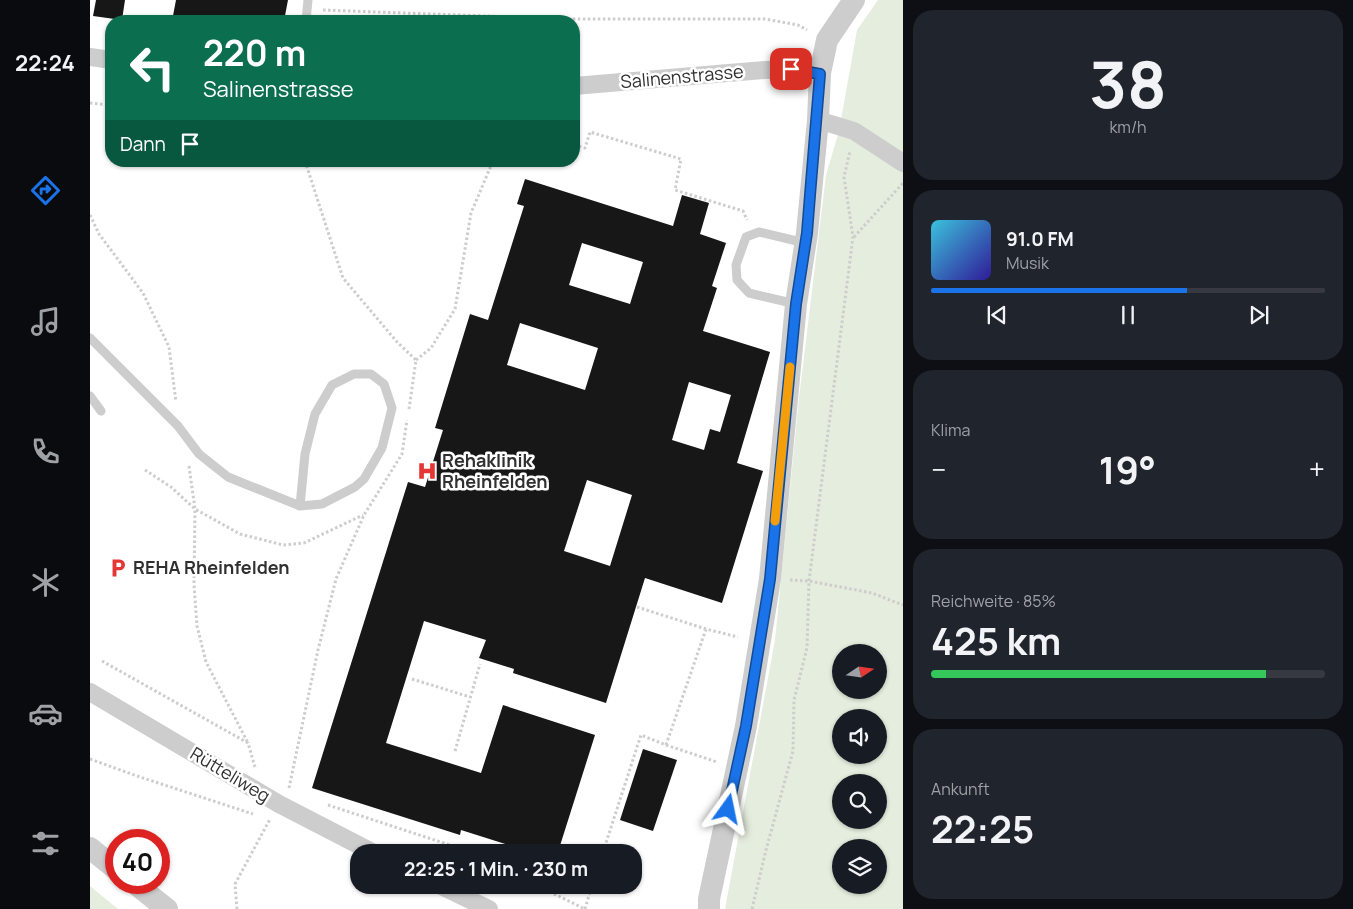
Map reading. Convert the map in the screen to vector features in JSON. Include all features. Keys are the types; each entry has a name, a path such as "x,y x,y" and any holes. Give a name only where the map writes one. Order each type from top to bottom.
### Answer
{"street":[{"path":"709,909 709,898 746,726 770,579 796,304 805,244 818,120 820,74 827,40 854,0"},
{"path":"90,57 105,59"},
{"name":"Salinenstrasse","path":"580,85 765,70 791,69 820,74"},
{"path":"818,120 854,131 903,163"},
{"name":"Rütteliweg","path":"90,692 279,804 356,844"},
{"path":"90,848 105,860"},
{"path":"148,894 167,909"},
{"path":"458,894 489,909"}],"lane":[{"path":"307,15 308,0"},
{"path":"796,304 749,293 736,280 736,265 746,237 759,232 805,244"},
{"path":"90,338 178,426 199,454 228,477 300,506 322,504 355,487 364,479 382,448 392,408 384,384 372,374 354,374 332,386 315,414 305,454 300,506"},
{"path":"90,396 101,411"}],"path":[{"path":"307,10 436,15"},
{"path":"580,20 765,19 798,25 827,40"},
{"path":"90,102 105,104"},
{"path":"752,909 793,751 794,700 807,648 809,580 854,237 844,176 854,131"},
{"path":"580,147 585,148 590,132 682,159 675,190 744,211 753,234"},
{"path":"416,360 431,348 454,309 472,213 491,167"},
{"path":"854,237 903,183"},
{"path":"90,216 99,234 143,293 169,347 178,426"},
{"path":"145,470 171,487 195,509 240,534 283,545 304,543 364,515"},
{"path":"195,509 194,585 197,626 206,662 248,743 256,771"},
{"path":"770,579 809,580 872,593 903,605"},
{"path":"637,607 738,637"},
{"path":"606,844 640,735 666,745 706,629"},
{"path":"102,660 248,743"},
{"path":"455,751 480,664"},
{"path":"412,679 470,697"},
{"path":"90,759 270,819 235,884 237,909"},
{"path":"281,784 298,792"},
{"path":"325,804 446,844"},
{"path":"554,894 585,909 589,894"}],"green space":[{"path":"878,0 903,0 903,909 725,909 775,640 799,398 826,175 839,131 857,30"},
{"path":"90,886 118,909 90,909"}],"building":[{"path":"96,0 125,0 123,15 105,15 105,18 93,16"},
{"path":"176,0 288,0 285,15 173,15"},
{"path":"525,179 673,226 682,195 709,203 700,234 726,243 712,286 717,288 703,331 770,352 737,463 763,471 722,603 645,578 606,703 513,673 514,669 479,658 486,640 424,621 386,743 481,773 503,705 595,735 561,844 506,844 461,830 460,835 312,788 408,482 425,487 443,430 435,428 470,314 488,320 524,206 517,204","holes":["582,243 643,262 630,304 569,285","520,323 598,348 585,390 507,365","689,382 731,395 720,432 710,429 704,450 672,440","587,480 632,495 610,566 564,551"]},
{"path":"643,749 677,760 653,831 620,820"}],"slow traffic":[{"path":"775,521 790,367"}],"place":[{"name":"Rehaklinik Rheinfelden","path":"427,471"},
{"name":"REHA Rheinfelden","path":"118,568"}],"route":[{"path":"728,809 746,726 770,579 796,304 807,233 818,120 820,74 791,69"}]}
